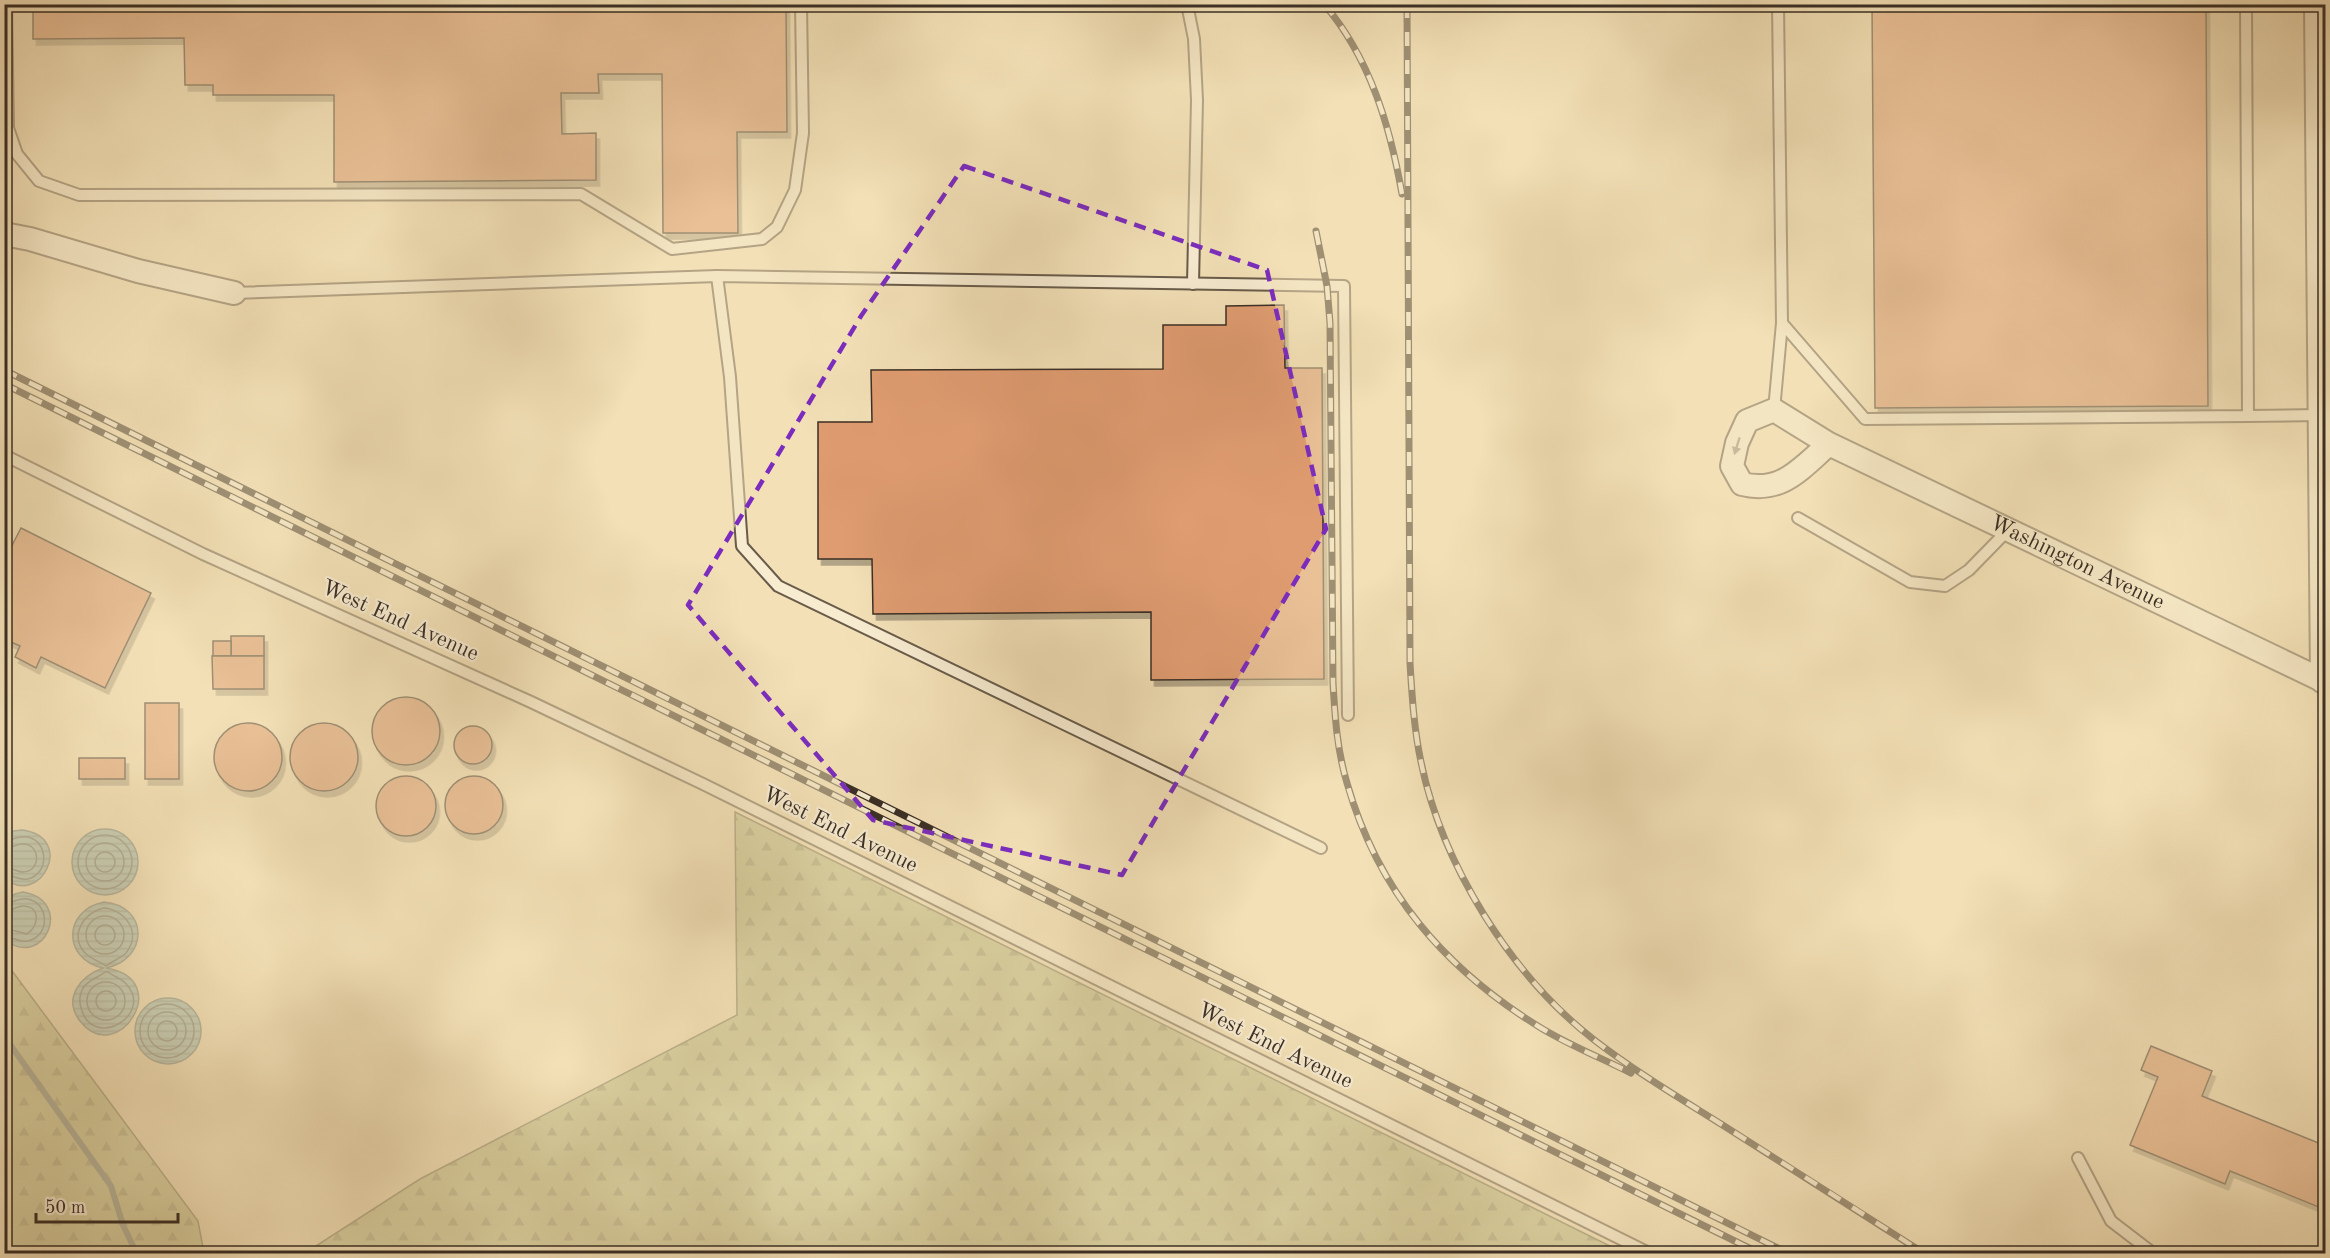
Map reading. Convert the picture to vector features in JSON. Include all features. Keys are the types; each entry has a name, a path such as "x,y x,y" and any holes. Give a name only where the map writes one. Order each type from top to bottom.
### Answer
{"street":[{"path":"2316,4 2324,681"},
{"path":"4,234 30,239 138,271 234,293"},
{"path":"1774,410 1748,421 1737,443 1732,466 1742,484 1758,488 1784,482 1830,444"},
{"name":"Washington Avenue","path":"1774,410 1830,444 2324,681"}],"lane":[{"path":"6,4 8,128 17,154 39,181 79,195 581,194 672,249 762,239 777,227 795,190 803,133 801,4"},
{"path":"1187,4 1194,39 1197,100 1193,284"},
{"path":"1774,410 1782,323 1778,4"},
{"path":"2246,4 2248,416"},
{"path":"717,276 730,376 742,546 778,586 1321,849"},
{"path":"234,293 717,276 1344,286 1348,716"},
{"path":"1782,323 1864,419 2320,415"},
{"name":"West End Avenue","path":"4,455 202,554 542,707 703,784 1651,1254"},
{"path":"1798,518 1910,582 1945,586 1969,570 2008,530"},
{"path":"2078,1158 2111,1221 2154,1254"}],"highlighted area":[{"path":"964,166 1267,270 1326,529 1122,875 873,820 688,605 861,316"}],"green space":[{"path":"735,812 1624,1253 305,1253 420,1179 737,1015"},
{"path":"4,960 198,1221 204,1253 5,1253"}],"water":[{"path":"105,829 117,832 128,839 135,850 138,862 135,874 128,885 117,892 105,895 93,892 82,885 75,874 72,862 75,850 82,839 93,832"},
{"path":"22,830 38,835 47,845 50,856 47,868 40,878 30,885 17,885 4,878 5,837 14,831"},
{"path":"23,892 39,898 48,908 50,919 48,931 42,940 32,946 19,947 5,940 4,901"},
{"path":"104,902 119,906 129,913 136,922 138,933 136,944 130,954 120,963 106,968 126,975 137,988 138,1002 133,1017 123,1028 110,1035 95,1033 80,1021 73,1004 81,982 103,968 90,963 80,955 74,945 75,924 81,914"},
{"path":"168,998 181,1001 191,1008 198,1018 201,1031 198,1044 191,1054 181,1061 168,1064 155,1061 145,1054 138,1044 135,1031 138,1018 145,1008 155,1001"}],"building":[{"path":"33,4 786,4 787,132 737,132 738,233 663,233 662,74 598,74 599,93 561,93 562,134 596,133 596,180 334,182 334,95 213,95 213,85 185,85 184,38 33,39"},
{"path":"1872,4 2206,4 2208,406 1875,408"},
{"path":"1284,305 1285,368 1322,368 1324,679 1151,680 1151,612 873,614 872,559 818,559 818,422 872,422 871,370 1163,369 1163,325 1226,325 1226,306"},
{"path":"21,528 151,593 105,688 41,657 36,668 15,657 20,646 4,639 4,561"},
{"path":"231,636 264,636 264,656 231,656"},
{"path":"213,641 231,641 231,656 213,656"},
{"path":"212,656 264,656 264,689 213,689"},
{"path":"406,697 419,700 430,707 437,718 440,731 437,744 430,755 419,762 406,765 393,762 382,755 375,744 372,731 375,718 382,707 393,700"},
{"path":"145,703 179,703 179,779 145,779"},
{"path":"248,723 261,726 272,733 279,744 282,757 279,770 272,781 261,788 248,791 235,788 224,781 217,770 214,757 217,744 224,733 235,726"},
{"path":"324,723 337,726 348,733 355,744 358,757 355,770 348,781 337,788 324,791 311,788 300,781 293,770 290,757 293,744 300,733 311,726"},
{"path":"473,726 487,731 492,745 487,759 473,764 459,759 454,745 459,731"},
{"path":"79,758 125,758 125,779 79,779"},
{"path":"406,776 423,781 431,789 436,806 431,823 423,831 406,836 389,831 381,823 376,806 381,789 389,781"},
{"path":"468,776 480,776 495,784 503,799 503,811 495,826 480,834 468,834 453,826 445,811 445,799 453,784"},
{"path":"2151,1046 2212,1071 2202,1096 2326,1146 2326,1210 2230,1171 2225,1184 2130,1145 2158,1077 2141,1070"}],"waterway":[{"path":"4,1036 111,1186 123,1225 137,1254"}],"railway":[{"path":"1324,4 1354,47 1376,94 1391,143 1402,194"},
{"path":"1407,4 1410,663 1415,725 1421,762 1431,801 1445,839 1463,877 1508,950 1534,983 1593,1039 1656,1083 1925,1254"},
{"path":"1316,231 1327,286 1330,323 1333,683 1339,746 1347,783 1360,822 1377,859 1397,893 1420,924 1475,980 1506,1005 1541,1028 1631,1073"},
{"path":"4,370 1790,1254"},
{"path":"4,384 1761,1254"}]}
